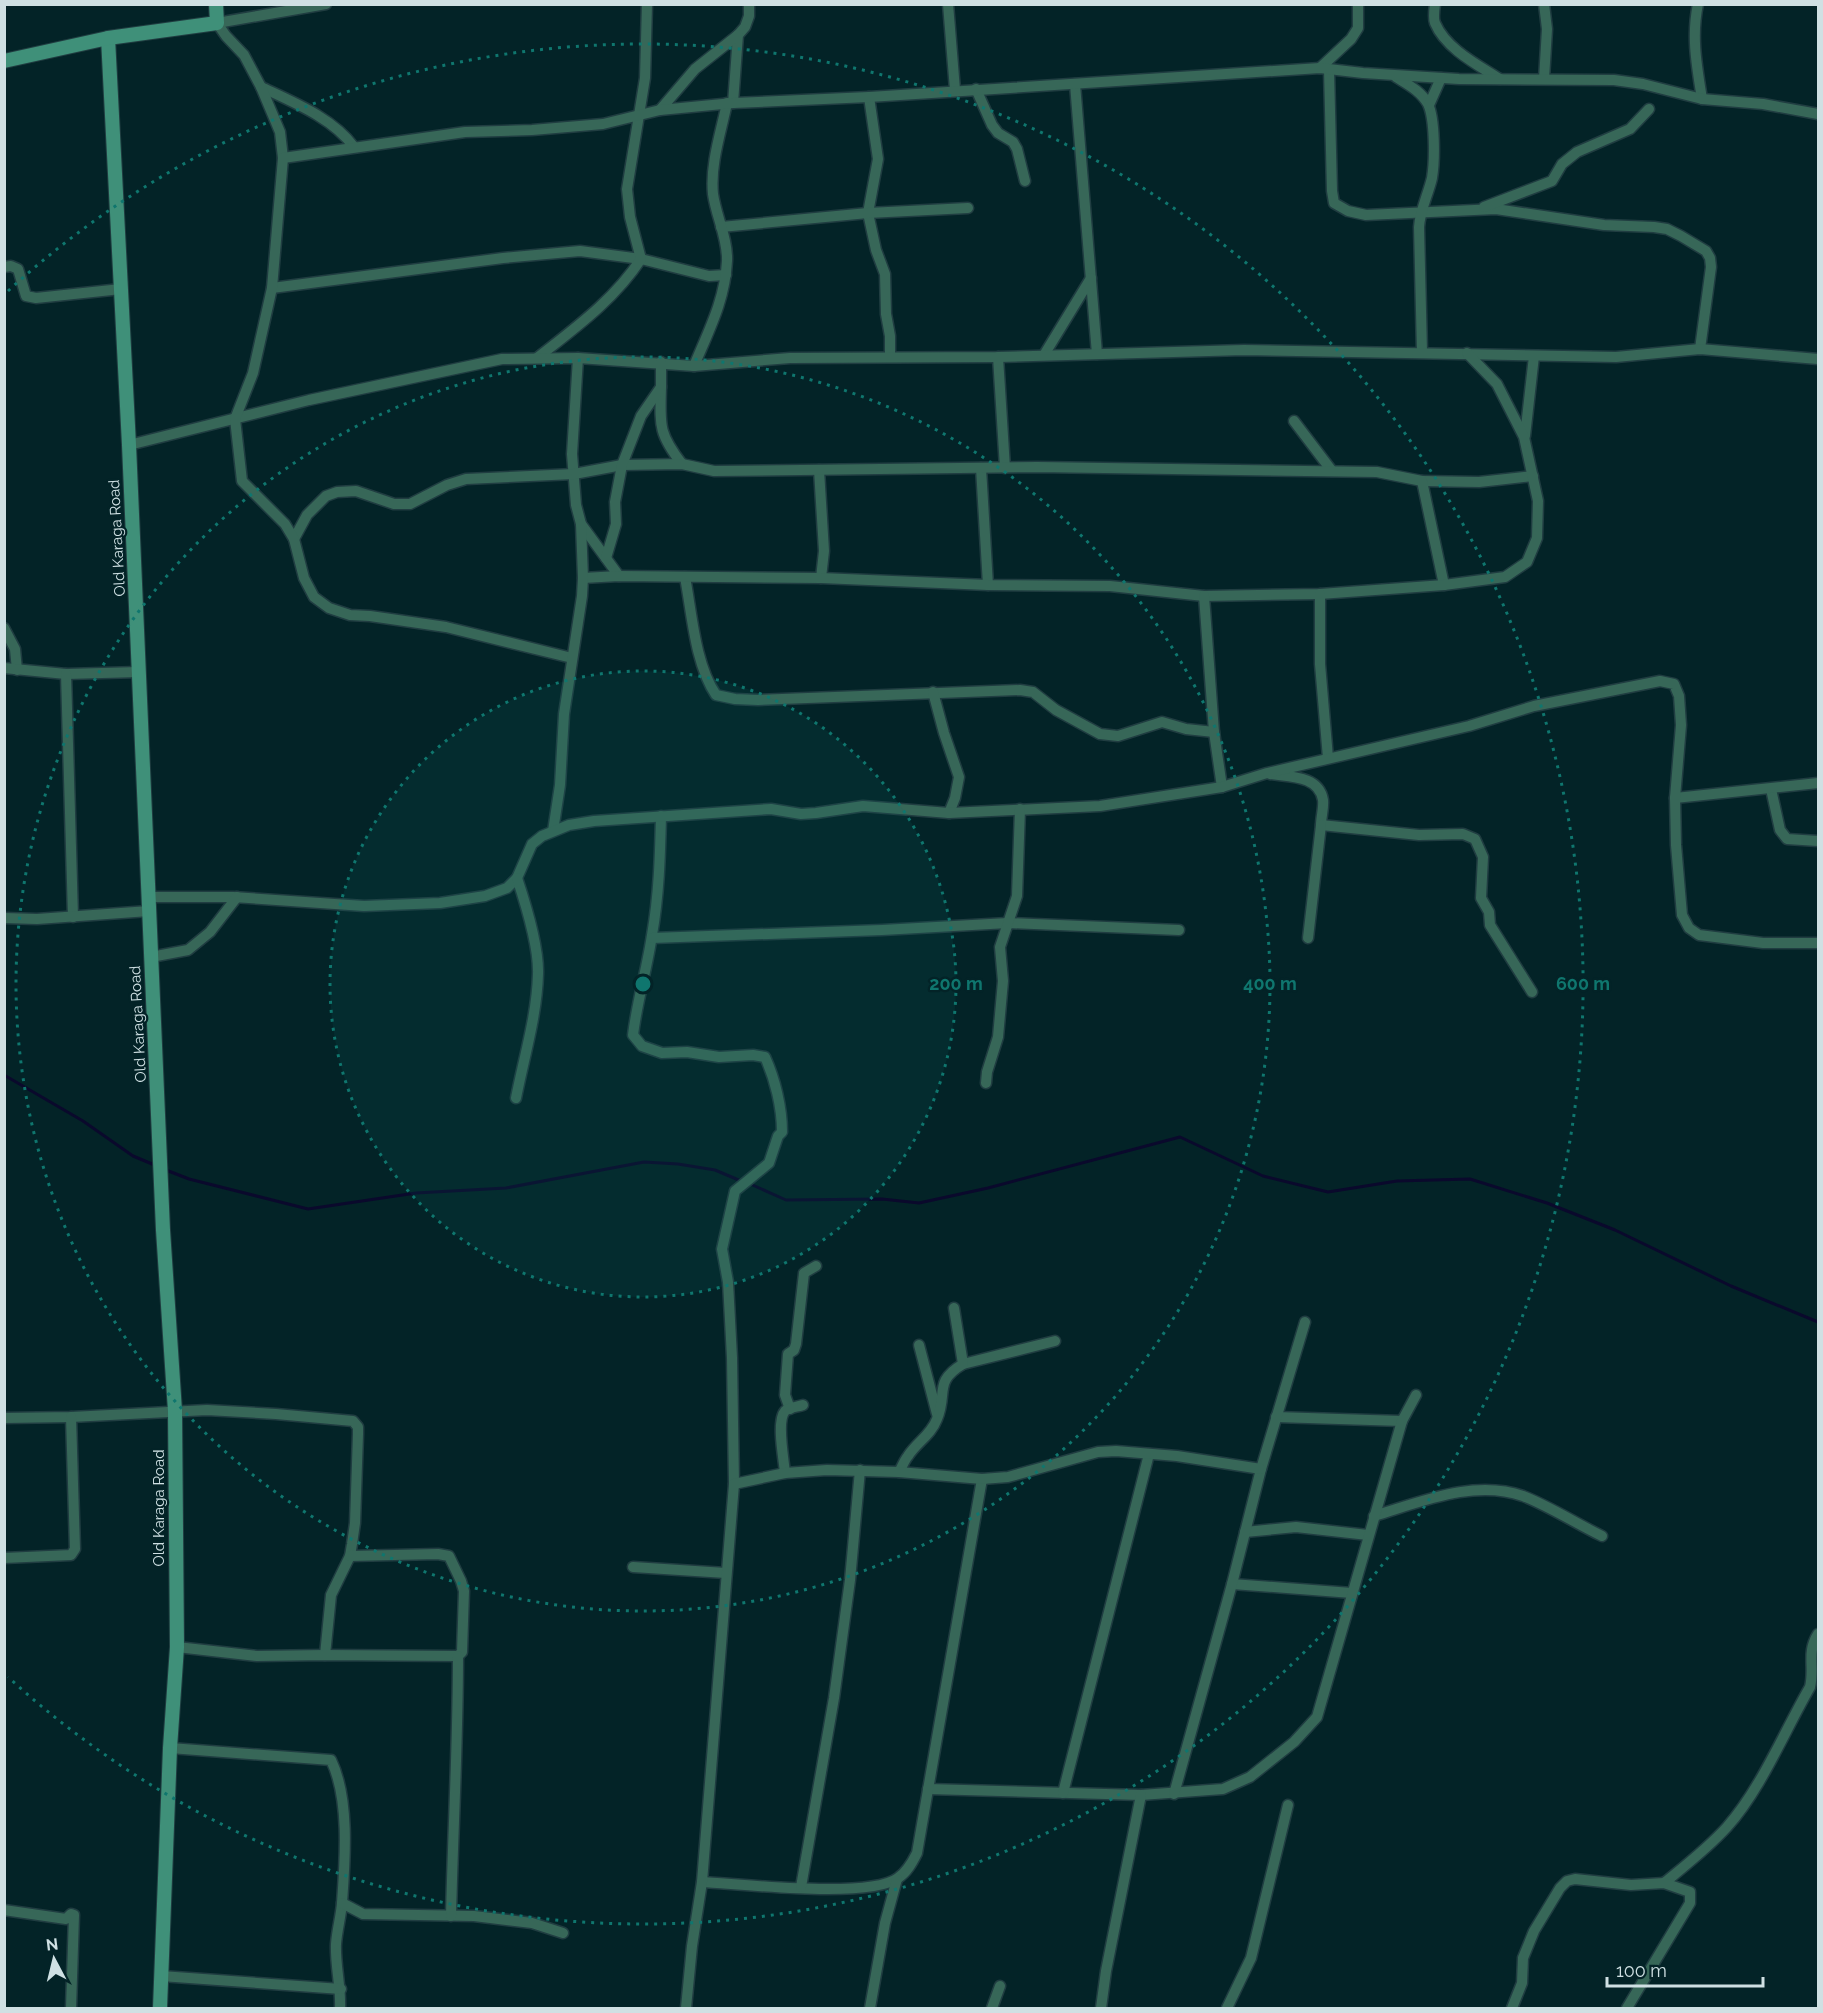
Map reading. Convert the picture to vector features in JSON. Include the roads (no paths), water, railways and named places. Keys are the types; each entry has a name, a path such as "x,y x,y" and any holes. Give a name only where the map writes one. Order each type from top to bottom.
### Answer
{"street":[{"path":"216,4 217,23 244,55 261,87 280,132 284,158 272,288 253,373 235,419 242,481 285,524 294,539 304,578 314,597 329,608 350,615 446,627 572,658"},
{"path":"4,61 108,38 217,23 326,4"},
{"path":"537,358 603,305 627,280 641,259 630,217 627,189 645,78 647,4"},
{"path":"660,110 694,69 745,27 749,16 749,4"},
{"path":"948,4 955,90"},
{"path":"1358,4 1358,28 1352,39 1325,69 1334,203 1348,211 1366,215 1478,209 1604,225 1654,226 1667,229 1706,251 1710,258 1711,267 1700,349"},
{"path":"1435,4 1435,23 1446,40 1465,57 1500,79"},
{"path":"1544,4 1547,29 1544,79"},
{"path":"1698,4 1694,21 1694,50 1702,99"},
{"path":"694,366 720,304 726,274 727,258 712,176 730,103 738,35"},
{"name":"Old Karaga Road","path":"108,38 129,445 162,1230 175,1411 177,1647 170,1748 160,2008"},
{"path":"284,158 465,132 532,130 603,124 660,110 730,103 869,97 1325,69 1441,78 1614,80 1643,84 1702,99 1763,104 1818,114"},
{"path":"1393,75 1421,94 1428,105 1434,140 1432,177 1419,227 1422,352"},
{"path":"1428,105 1441,78"},
{"path":"1075,84 1097,354"},
{"path":"261,87 292,101 332,126 346,136 354,147"},
{"path":"976,89 992,125 998,133 1013,141 1025,181"},
{"path":"869,97 878,159 868,213 876,250 885,274 890,357"},
{"path":"1478,209 1552,181 1562,164 1577,152 1630,129 1649,109"},
{"path":"720,227 868,213 968,208"},
{"path":"272,288 503,258 580,251 641,259 709,276 726,274"},
{"path":"4,267 11,266 18,269 26,296 36,298 121,289"},
{"path":"1044,355 1091,278"},
{"path":"129,445 309,400 502,358 578,358 694,366 790,358 998,357 1244,350 1616,357 1700,349 1818,359"},
{"path":"583,578 619,576 821,578 988,585 1110,586 1204,596 1320,594 1505,578 1527,562 1537,538 1538,501 1524,438 1497,384 1467,353"},
{"path":"1524,438 1534,356"},
{"path":"998,357 1005,468"},
{"path":"553,831 560,785 563,726 580,615 583,578 580,524 576,505 573,434 578,358"},
{"path":"661,362 660,421 662,433 681,464"},
{"path":"606,558 616,524 615,502 622,465 640,416 661,387"},
{"path":"1294,421 1332,471"},
{"path":"294,539 307,515 326,496 337,492 356,491 394,504 410,504 447,485 466,479 574,474 622,465 681,464 714,471 981,468 1332,471 1377,472 1422,481 1479,482 1533,476"},
{"path":"981,468 988,585"},
{"path":"819,470 824,551 821,578"},
{"path":"1422,481 1444,585"},
{"path":"580,524 619,576"},
{"path":"686,577 703,668 708,683 716,695 758,700 1020,690 1033,692 1056,710 1100,734 1118,736 1162,722 1186,729 1214,732"},
{"path":"1320,594 1320,664 1328,758"},
{"path":"1204,596 1214,732 1222,787"},
{"path":"4,628 15,649 18,670"},
{"path":"4,668 66,674 139,672"},
{"path":"66,674 73,917"},
{"path":"4,918 73,917 149,904 237,897 364,906 440,903 485,896 507,888 517,878 532,844 542,836 569,825 594,821 771,809 801,814 863,806 949,813 1100,806 1222,787 1267,773 1469,726 1534,706 1660,681 1674,684 1679,696 1681,724 1675,798 1676,845 1682,915 1689,928 1699,935 1763,943 1818,943"},
{"path":"933,692 959,777 949,813"},
{"path":"1267,773 1310,781 1318,786 1323,800 1308,938"},
{"path":"1675,798 1818,783"},
{"path":"1771,789 1780,830 1787,839 1818,841"},
{"path":"986,1083 987,1072 998,1037 1004,981 1000,947 1017,896 1020,809"},
{"path":"661,816 660,882 652,938 636,1008 633,1035 642,1046 662,1053 687,1052 719,1057 753,1055 765,1057 782,1117 782,1132 778,1136 769,1163 735,1191 722,1249 728,1282 732,1358 734,1484 702,1882 692,1946 686,2008"},
{"path":"1321,825 1419,835 1463,834 1475,839 1483,857 1481,898 1489,912 1490,926 1532,992"},
{"path":"516,1098 537,992 538,971 526,905 517,878"},
{"path":"151,957 188,950 210,932 237,897"},
{"path":"652,938 1008,923 1179,930"},
{"path":"790,1409 785,1395 788,1354 794,1350 796,1344 804,1274 816,1266"},
{"path":"954,1308 963,1364"},
{"path":"1174,1794 1261,1469 1305,1322"},
{"path":"899,1472 908,1455 932,1430 938,1417 942,1384 951,1371 963,1364 1055,1341"},
{"path":"919,1345 938,1417"},
{"path":"928,1789 1141,1795 1223,1789 1250,1777 1294,1742 1317,1717 1402,1421 1416,1395"},
{"path":"785,1473 780,1428 785,1412 803,1405"},
{"path":"4,1418 175,1411 254,1412 353,1421 358,1426 355,1523 350,1556 331,1595 325,1654"},
{"path":"4,1558 71,1555 75,1549 71,1417"},
{"path":"1276,1417 1402,1421"},
{"path":"734,1484 785,1473 860,1470 982,1479 1008,1477 1098,1452 1149,1454 1261,1469"},
{"path":"1063,1793 1149,1454"},
{"path":"801,1887 834,1698 847,1604 860,1470"},
{"path":"702,1882 852,1890 879,1887 897,1879 909,1868 917,1853 982,1479"},
{"path":"1374,1516 1463,1490 1491,1490 1522,1496 1602,1536"},
{"path":"1245,1532 1296,1527 1368,1535"},
{"path":"350,1556 438,1554 448,1556 461,1581 464,1592 462,1652 458,1656 451,1916"},
{"path":"633,1567 726,1573"},
{"path":"1232,1584 1352,1593"},
{"path":"1664,1882 1695,1859 1728,1826 1758,1783 1810,1687 1813,1676 1810,1651 1818,1634"},
{"path":"177,1647 257,1656 325,1654 458,1656"},
{"path":"170,1748 332,1761 337,1771 342,1799 345,1844 342,1904 336,1946 341,1989 340,2008"},
{"path":"1101,2008 1106,1971 1141,1795"},
{"path":"1227,2008 1251,1958 1288,1805"},
{"path":"870,2008 885,1923 897,1879"},
{"path":"1512,2008 1522,1983 1523,1958 1534,1931 1560,1888 1567,1881 1575,1879 1631,1885 1664,1882 1690,1892 1690,1903 1627,2008"},
{"path":"342,1904 363,1914 474,1916 532,1923 563,1933"},
{"path":"4,1910 66,1919 71,1914 74,1916 71,2008"},
{"path":"161,1977 341,1989"},
{"path":"992,2008 1000,1986"}],"waterway":[{"path":"4,1075 83,1121 133,1156 157,1166"},
{"path":"748,1183 786,1200 882,1199 919,1203 988,1188 1180,1137 1263,1176 1328,1192 1397,1181 1470,1179 1547,1203 1615,1230 1731,1286 1818,1322"},
{"path":"166,1170 189,1179 308,1209 416,1193 506,1188 644,1162 678,1164 715,1170 741,1181"}]}
